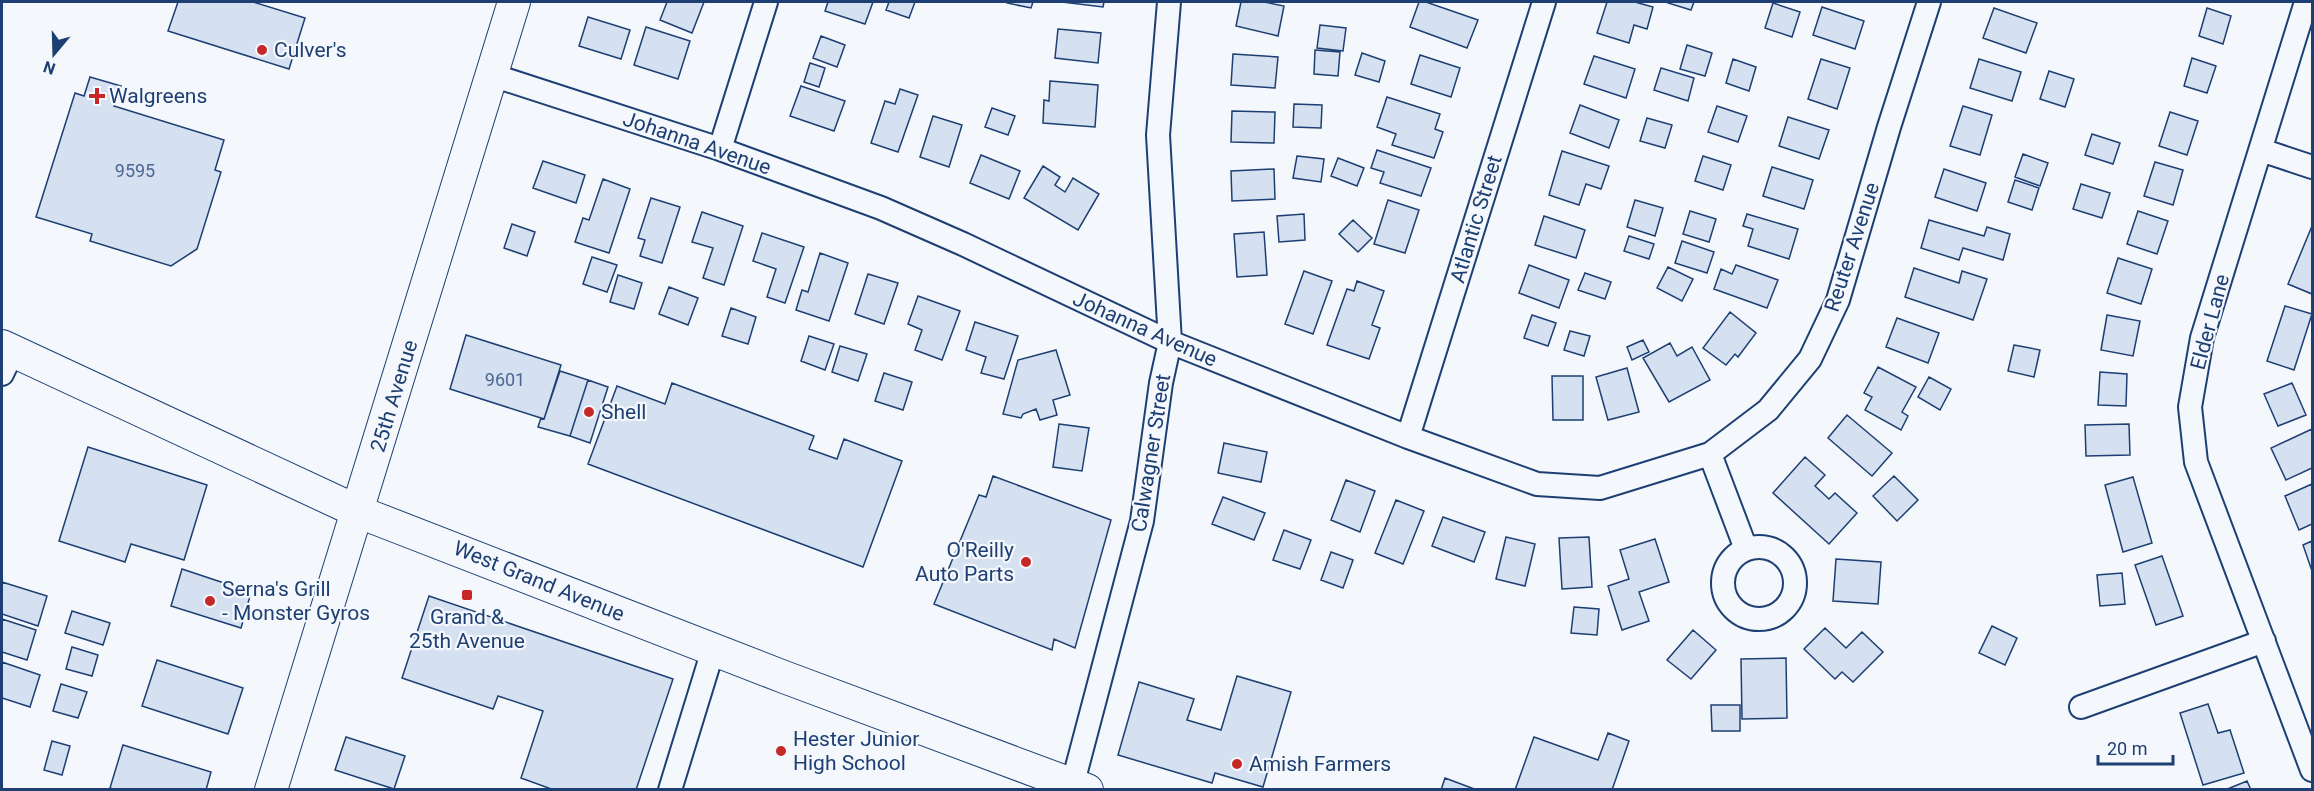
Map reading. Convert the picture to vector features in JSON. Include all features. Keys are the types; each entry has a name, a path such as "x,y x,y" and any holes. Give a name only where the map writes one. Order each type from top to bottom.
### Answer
{"main road":[{"name":"25th Avenue","path":"271,789 359,512 514,2"},
{"name":"West Grand Avenue","path":"5,357 359,512 1077,788"}],"street":[{"path":"720,149 766,2"},
{"name":"Calwagner Street","path":"1077,788 1143,513 1161,383 1170,342 1158,135 1168,2"},
{"name":"Atlantic Street","path":"1408,437 1544,2"},
{"name":"Reuter Avenue","path":"1710,454 1768,410 1810,359 1838,300 1929,2"},
{"name":"Elder Lane","path":"2306,2 2202,338 2190,407 2196,462 2313,770"},
{"name":"Johanna Avenue","path":"492,75 720,149 881,208 963,244 1170,342 1408,437 1537,484 1600,488 1710,454"},
{"path":"2260,150 2313,167"},
{"path":"1710,454 1746,549"},
{"path":"2081,707 2264,641"},
{"path":"670,789 713,650"}],"building":[{"name":"Culver's","path":"178,2 253,2 305,18 289,69 168,31"},
{"path":"667,2 704,2 692,33 660,20"},
{"path":"828,2 873,2 865,24 825,11"},
{"path":"889,2 915,2 909,18 886,10"},
{"path":"1007,2 1033,2 1031,8"},
{"path":"1062,2 1104,2 1103,7"},
{"path":"1241,2 1264,2 1284,6 1278,36 1236,26"},
{"path":"1419,2 1426,2 1478,20 1467,48 1410,27"},
{"path":"1607,2 1635,2 1653,7 1647,29 1634,25 1629,43 1597,33"},
{"path":"1669,2 1694,2 1691,10"},
{"path":"1773,3 1800,12 1792,37 1765,28"},
{"path":"1822,7 1864,21 1855,49 1813,35"},
{"path":"1994,8 2037,23 2026,53 1983,38"},
{"path":"2207,8 2231,16 2223,44 2199,36"},
{"path":"588,17 630,30 621,59 579,46"},
{"path":"1320,25 1346,28 1343,51 1317,48"},
{"path":"646,27 690,41 678,79 634,65"},
{"path":"1058,29 1101,33 1098,63 1055,58"},
{"path":"821,36 845,45 837,67 813,58"},
{"path":"1687,45 1712,53 1705,76 1680,69"},
{"path":"1315,50 1340,52 1338,76 1314,74"},
{"path":"1362,53 1385,61 1379,82 1355,75"},
{"path":"1233,54 1278,57 1275,88 1231,85"},
{"path":"1420,55 1460,68 1451,97 1411,84"},
{"path":"1594,56 1635,69 1626,98 1584,84"},
{"path":"2192,58 2216,66 2207,93 2184,86"},
{"path":"1733,59 1756,67 1749,91 1726,83"},
{"path":"1821,59 1850,68 1837,109 1808,99"},
{"path":"1979,59 2021,72 2012,101 1970,88"},
{"path":"810,63 825,68 819,87 804,82"},
{"path":"1661,68 1694,78 1688,101 1654,90"},
{"path":"2049,71 2074,79 2065,107 2040,99"},
{"name":"Walgreens","path":"90,77 121,86 114,106 224,140 215,170 221,172 197,249 171,266 90,241 92,234 36,217 75,93 84,96"},
{"path":"1050,81 1098,85 1095,127 1043,123 1044,100 1049,101"},
{"path":"801,86 845,101 834,131 790,116"},
{"path":"900,89 918,95 898,152 871,143 885,101 895,104"},
{"path":"1387,97 1440,114 1435,129 1443,132 1434,158 1392,145 1396,134 1377,127"},
{"path":"1294,104 1322,105 1321,128 1293,127"},
{"path":"1580,105 1619,120 1609,148 1570,133"},
{"path":"1717,106 1747,116 1738,142 1708,132"},
{"path":"1963,106 1992,115 1980,155 1950,146"},
{"path":"992,108 1015,116 1008,135 985,127"},
{"path":"1232,111 1275,112 1274,143 1231,142"},
{"path":"2170,112 2198,121 2187,155 2159,146"},
{"path":"933,116 962,125 949,167 920,157"},
{"path":"1788,117 1829,130 1819,159 1779,146"},
{"path":"1647,118 1672,125 1665,148 1640,141"},
{"path":"2092,134 2120,143 2113,164 2085,155"},
{"path":"1377,150 1431,168 1421,196 1380,183 1384,172 1371,168"},
{"path":"1562,151 1609,166 1601,189 1586,184 1579,205 1549,195"},
{"path":"2023,154 2048,163 2040,186 2015,177"},
{"path":"981,155 1020,171 1009,199 970,183"},
{"path":"1297,156 1324,159 1321,182 1293,178"},
{"path":"1703,156 1731,165 1723,190 1695,181"},
{"path":"1338,158 1364,168 1357,186 1331,176"},
{"path":"543,161 585,175 576,203 533,188"},
{"path":"2155,162 2183,170 2173,205 2144,196"},
{"path":"1043,166 1060,177 1055,185 1065,192 1073,178 1099,194 1078,230 1024,198"},
{"path":"1772,167 1813,180 1804,209 1763,196"},
{"path":"1274,169 1275,199 1232,201 1231,171"},
{"path":"1944,169 1986,183 1977,211 1935,197"},
{"path":"603,179 630,189 609,253 575,242 583,218 589,220"},
{"path":"2015,180 2039,188 2032,210 2008,202"},
{"path":"2081,184 2110,193 2102,218 2073,209"},
{"path":"651,198 680,207 662,263 640,256 645,240 638,238"},
{"path":"1388,200 1419,210 1405,253 1374,244"},
{"path":"1635,200 1663,208 1655,236 1627,227"},
{"path":"1690,211 1716,219 1709,242 1683,234"},
{"path":"2138,211 2168,221 2157,254 2127,244"},
{"path":"702,212 743,226 724,285 703,278 713,248 692,242"},
{"path":"1304,214 1305,240 1279,242 1277,216"},
{"path":"1747,214 1798,229 1789,259 1748,246 1753,229 1743,226"},
{"path":"1544,216 1585,230 1576,258 1535,245"},
{"path":"1353,220 1372,238 1358,252 1339,234"},
{"path":"1929,220 1984,236 1987,227 2010,234 2003,260 1963,248 1959,260 1921,248"},
{"path":"512,224 535,232 527,256 504,248"},
{"path":"2312,226 2312,294 2288,284"},
{"path":"1264,232 1267,275 1237,277 1234,234"},
{"path":"762,233 804,247 785,303 767,297 776,269 753,261"},
{"path":"1629,236 1654,244 1649,259 1624,251"},
{"path":"1682,241 1714,252 1707,273 1675,263"},
{"path":"820,253 848,263 829,321 796,310 802,290 808,292"},
{"path":"592,257 617,265 607,292 583,284"},
{"path":"2118,258 2152,269 2141,304 2107,293"},
{"path":"1529,265 1569,280 1559,308 1519,293"},
{"path":"1736,265 1778,280 1767,308 1714,289 1721,269 1732,274"},
{"path":"1668,267 1693,279 1682,301 1657,288"},
{"path":"1914,268 1959,283 1962,271 1987,279 1973,320 1905,297"},
{"path":"1304,271 1332,281 1313,334 1285,324"},
{"path":"1585,273 1611,282 1605,299 1578,290"},
{"path":"868,274 898,283 884,324 855,314"},
{"path":"618,275 642,283 634,309 610,302"},
{"path":"1357,281 1384,291 1372,325 1380,328 1369,359 1327,345 1347,289 1354,291"},
{"path":"669,287 698,298 688,325 659,314"},
{"path":"918,296 960,311 942,360 915,350 922,330 908,324"},
{"path":"2285,306 2312,314 2294,370 2267,361"},
{"path":"731,308 756,317 748,344 722,336"},
{"path":"1730,312 1756,333 1738,357 1735,354 1726,365 1703,348"},
{"path":"1532,315 1556,323 1548,346 1524,338"},
{"path":"2107,315 2140,321 2133,356 2101,350"},
{"path":"1897,318 1939,333 1928,363 1886,347"},
{"path":"975,322 1018,336 1004,379 981,373 986,357 966,350"},
{"path":"1570,331 1590,336 1584,356 1564,350"},
{"name":"Shell","path":"466,335 561,365 544,419 450,389"},
{"path":"809,336 834,344 825,370 801,361"},
{"path":"1643,340 1649,352 1632,360 1627,347"},
{"path":"1670,343 1677,356 1692,347 1710,380 1669,402 1643,358"},
{"path":"2014,345 2040,350 2034,377 2008,371"},
{"path":"840,346 867,354 858,381 832,372"},
{"path":"1056,350 1070,395 1053,400 1057,415 1040,420 1036,409 1023,414 1021,418 1003,414 1018,360"},
{"path":"1878,367 1916,387 1902,412 1908,416 1901,430 1865,410 1872,397 1864,393"},
{"path":"1627,368 1639,412 1608,420 1596,377"},
{"name":"Shell","path":"560,371 588,380 570,436 538,427 541,418 544,419"},
{"path":"2100,372 2127,374 2126,406 2098,405"},
{"path":"884,373 912,382 903,410 875,401"},
{"path":"1552,376 1583,376 1583,420 1553,420"},
{"path":"1929,377 1951,389 1940,410 1918,397"},
{"name":"Shell","path":"588,380 608,387 590,443 570,436"},
{"path":"672,383 814,436 809,449 837,459 844,439 902,461 863,567 588,464 617,386 665,404"},
{"path":"2292,383 2306,415 2278,426 2264,394"},
{"path":"1847,415 1892,453 1872,476 1828,438"},
{"path":"1059,424 1089,428 1082,471 1053,467"},
{"path":"2129,424 2130,455 2086,456 2085,425"},
{"path":"2312,429 2312,468 2286,480 2271,448"},
{"path":"1224,443 1267,452 1261,482 1218,473"},
{"path":"88,447 207,485 184,560 131,544 125,562 59,541"},
{"path":"1805,457 1825,475 1815,486 1829,499 1835,493 1857,513 1829,544 1773,493"},
{"name":"O'Reilly Auto Parts","path":"993,476 1111,520 1075,648 1054,639 1052,650 934,604 979,495 986,497"},
{"path":"1894,476 1918,500 1897,521 1873,496"},
{"path":"2133,477 2152,543 2123,552 2105,485"},
{"path":"1346,480 1375,491 1360,532 1331,520"},
{"path":"2312,484 2312,524 2299,530 2285,496"},
{"path":"1223,497 1265,513 1254,540 1212,524"},
{"path":"1396,500 1424,511 1403,564 1375,553"},
{"path":"1443,517 1485,532 1474,562 1432,546"},
{"path":"1284,530 1311,540 1300,569 1273,560"},
{"path":"1506,537 1535,544 1525,586 1496,579"},
{"path":"1589,537 1592,587 1562,589 1559,538"},
{"path":"1655,539 1669,582 1639,592 1649,621 1622,630 1608,586 1629,579 1620,550"},
{"path":"2312,541 2312,571 2303,545"},
{"path":"1331,552 1353,560 1343,588 1321,580"},
{"path":"2162,556 2183,616 2156,625 2135,565"},
{"path":"1836,559 1881,562 1878,604 1833,601"},
{"name":"Serna's Grill - Monster Gyros","path":"182,569 245,590 250,596 241,628 171,606"},
{"path":"2122,573 2125,604 2100,606 2097,575"},
{"path":"2,582 47,596 38,626 2,614"},
{"path":"429,596 673,679 636,790 554,790 521,778 543,711 498,696 493,709 402,678"},
{"path":"1574,607 1599,609 1597,635 1571,633"},
{"path":"72,611 110,623 103,645 65,633"},
{"path":"2,619 36,630 27,660 2,652"},
{"path":"1992,626 2017,638 2005,665 1979,653"},
{"path":"1825,628 1846,648 1862,632 1883,652 1853,682 1842,672 1835,679 1804,649"},
{"path":"1693,630 1716,650 1691,679 1667,660"},
{"path":"72,647 98,655 92,676 66,669"},
{"path":"1786,658 1787,718 1742,719 1741,659"},
{"path":"157,660 243,688 228,734 142,706"},
{"path":"2,662 40,675 30,707 2,698"},
{"path":"1237,676 1291,692 1263,787 1215,773 1212,783 1118,755 1139,682 1194,699 1187,720 1221,730"},
{"path":"61,684 87,692 78,718 53,711"},
{"path":"2208,704 2218,733 2230,730 2244,773 2203,785 2180,713"},
{"path":"1711,705 1740,705 1740,731 1712,731"},
{"path":"1608,733 1629,741 1612,790 1515,790 1534,737 1598,760"},
{"path":"346,737 405,756 394,789 335,770"},
{"path":"52,741 70,746 62,775 44,770"},
{"path":"123,745 211,772 206,790 116,790 110,788"},
{"path":"1445,778 1477,790 1441,790"},
{"path":"2247,781 2251,790 2225,790"}],"place":[{"name":"Culver's","path":"262,50"},
{"name":"Walgreens","path":"97,96"},
{"name":"Shell","path":"589,412"},
{"name":"O'Reilly Auto Parts","path":"1026,562"},
{"name":"Grand & 25th Avenue","path":"467,595"},
{"name":"Serna's Grill - Monster Gyros","path":"210,601"},
{"name":"Hester Junior High School","path":"781,751"},
{"name":"Amish Farmers","path":"1237,764"}]}
